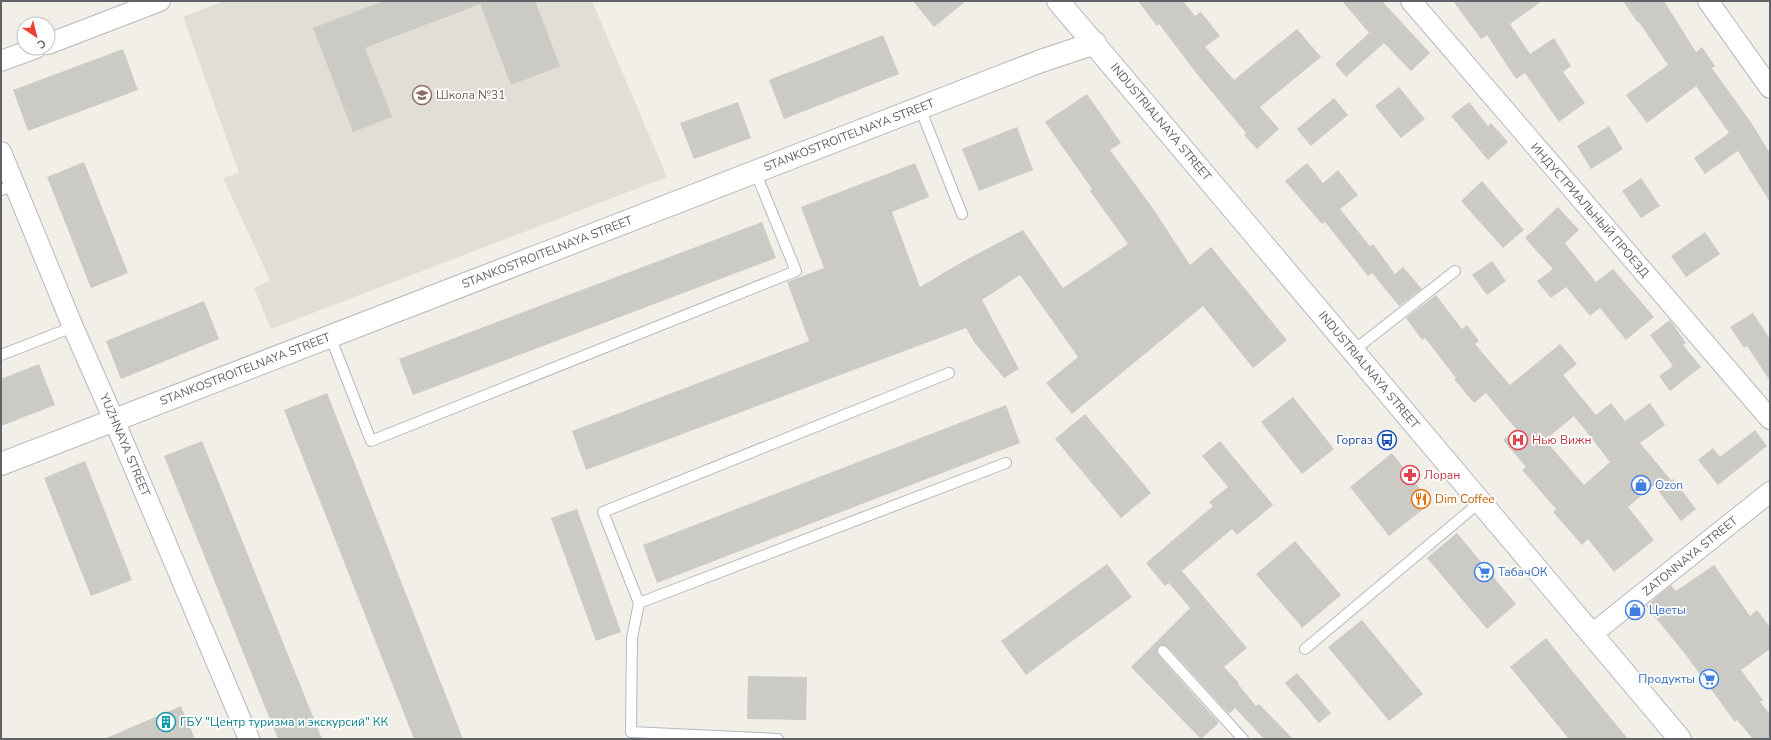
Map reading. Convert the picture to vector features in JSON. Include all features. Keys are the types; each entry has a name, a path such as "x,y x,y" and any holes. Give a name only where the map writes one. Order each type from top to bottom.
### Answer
{"street":[{"path":"56,41 160,1"},
{"name":"INDUSTRIALNAYA STREET","path":"1058,1 1095,43 1352,351 1680,739"},
{"name":"ИНДУСТРИАЛЬНЫЙ ПРОЕЗД","path":"1411,1 1770,419"},
{"path":"1708,1 1770,88"},
{"name":"STANKOSTROITELNAYA STREET","path":"1,464 755,171 1041,61 1095,43"},
{"path":"1,61 16,55"},
{"name":"YUZHNAYA STREET","path":"1,152 8,187 114,420 248,739"},
{"name":"ZATONNAYA STREET","path":"1592,634 1770,492"}],"lane":[{"path":"920,108 962,214"},
{"path":"330,336 371,441 796,271 755,171"},
{"path":"1352,351 1455,271"},
{"path":"1,355 73,327"},
{"path":"778,739 631,732 632,638 639,603 603,512 949,373"},
{"path":"639,603 1006,463"},
{"path":"1305,649 1480,502"},
{"path":"1163,651 1243,739"}],"shaded area":[{"name":"Школа №31","path":"224,1 592,1 667,177 271,329 254,288 270,280 223,178 239,173 183,17"}],"building":[{"path":"383,1 535,1 560,66 511,85 480,4 365,48 392,117 353,132 313,28"},
{"path":"913,1 966,1 934,27"},
{"path":"1138,1 1183,1 1195,16 1201,12 1220,36 1205,47 1234,80 1297,29 1321,57 1260,107 1279,129 1257,149 1244,135 1246,133 1197,74 1159,24 1157,26"},
{"path":"1342,1 1382,1 1430,53 1411,71 1384,43 1346,77 1335,64 1369,33"},
{"path":"1453,1 1542,1 1510,24 1530,54 1554,38 1571,66 1563,72 1585,103 1559,122 1525,73 1516,79 1487,35 1481,39"},
{"path":"1623,1 1664,1 1696,52 1702,47 1715,66 1712,68 1750,121 1770,153 1770,202 1738,151 1705,174 1694,158 1729,133 1696,86 1647,123 1626,95 1668,65"},
{"path":"883,35 899,74 784,119 769,80"},
{"path":"123,49 138,90 28,131 13,90"},
{"path":"1399,87 1425,119 1401,138 1375,106"},
{"path":"1087,94 1121,143 1110,150 1152,207 1190,265 1211,247 1287,340 1253,368 1203,306 1072,414 1046,383 1078,357 1020,275 982,300 1019,369 1004,378 974,342 966,328 586,470 572,431 809,341 787,282 824,268 801,207 915,163 929,197 892,212 920,287 962,262 1023,230 1063,288 1128,244 1090,191 1092,189 1045,122"},
{"path":"1334,98 1348,115 1311,146 1297,129"},
{"path":"738,102 751,138 694,159 680,123"},
{"path":"1469,102 1488,126 1491,123 1508,142 1488,160 1451,116"},
{"path":"1609,126 1623,149 1591,169 1577,146"},
{"path":"1017,127 1033,170 979,191 962,149"},
{"path":"84,162 128,273 91,288 47,177"},
{"path":"1307,163 1323,183 1338,170 1358,195 1340,209 1370,246 1373,244 1395,274 1403,267 1422,289 1399,306 1372,273 1368,276 1325,222 1322,224 1285,181"},
{"path":"1641,178 1660,206 1641,218 1622,191"},
{"path":"1482,181 1524,230 1503,248 1461,201"},
{"path":"1558,207 1579,230 1565,243 1596,282 1613,269 1654,317 1626,340 1600,308 1590,316 1566,287 1551,298 1537,281 1553,269 1525,238"},
{"path":"762,222 776,258 413,395 399,359"},
{"path":"1705,232 1720,254 1686,277 1671,256"},
{"path":"1492,261 1506,281 1487,295 1472,275"},
{"path":"1436,295 1462,329 1467,325 1479,341 1475,344 1510,385 1560,344 1577,364 1563,375 1596,415 1611,403 1625,421 1650,403 1665,425 1640,443 1671,480 1673,479 1696,509 1681,521 1654,485 1628,507 1654,540 1614,572 1588,539 1582,545 1553,512 1556,509 1522,470 1526,467 1503,440 1516,429 1486,393 1474,403 1454,379 1456,378 1425,338 1422,340 1406,318","holes":["1574,416 1610,462 1584,485 1545,440"]},
{"path":"204,301 219,339 121,379 106,341"},
{"path":"1753,313 1770,339 1770,381 1747,346 1744,348 1730,327"},
{"path":"1670,320 1686,343 1683,345 1701,367 1670,391 1659,376 1673,366 1650,335"},
{"path":"39,364 55,405 1,426 1,379"},
{"path":"327,393 463,739 414,739 284,410"},
{"path":"1293,397 1334,449 1302,474 1261,422"},
{"path":"1006,405 1020,443 657,583 643,545"},
{"path":"1085,414 1151,493 1121,518 1055,439"},
{"path":"1755,430 1767,446 1718,485 1698,460 1713,448 1720,457"},
{"path":"202,441 322,739 278,739 164,456"},
{"path":"1220,441 1273,505 1237,535 1232,529 1182,571 1247,648 1224,667 1239,683 1238,684 1256,706 1259,704 1293,739 1264,739 1235,708 1229,714 1168,647 1161,645 1157,649 1158,655 1219,723 1201,739 1131,667 1190,608 1169,583 1165,586 1146,563 1213,506 1209,502 1228,487 1202,456"},
{"path":"1392,453 1431,503 1389,536 1350,487"},
{"path":"85,461 132,580 91,596 44,478"},
{"path":"577,509 621,632 596,641 551,518"},
{"path":"1457,533 1516,604 1487,629 1427,558"},
{"path":"1295,541 1341,595 1301,629 1301,626 1256,574"},
{"path":"1107,564 1132,597 1026,675 1001,641"},
{"path":"1714,565 1750,616 1757,610 1770,627 1770,649 1741,670 1763,700 1760,702 1770,714 1770,739 1753,739 1737,720 1735,722 1685,654 1646,606 1671,585 1676,591"},
{"path":"1362,620 1423,694 1389,721 1328,647"},
{"path":"1546,638 1628,739 1569,739 1510,667"},
{"path":"1297,673 1331,713 1319,723 1285,683"},
{"path":"748,676 807,677 806,720 747,719"},
{"name":"ГБУ \"Центр туризма и экскурсий\" КК","path":"181,706 195,739 104,739"}],"place":[{"name":"Школа №31","path":"422,95"},
{"name":"Горгаз","path":"1387,440"},
{"name":"Нью Вижн","path":"1518,440"},
{"name":"Лоран","path":"1410,475"},
{"name":"Ozon","path":"1641,485"},
{"name":"Dim Coffee","path":"1421,499"},
{"name":"ТабачОК","path":"1484,572"},
{"name":"Цветы","path":"1635,610"},
{"name":"Продукты","path":"1709,679"},
{"name":"ГБУ \"Центр туризма и экскурсий\" КК","path":"166,722"}]}
